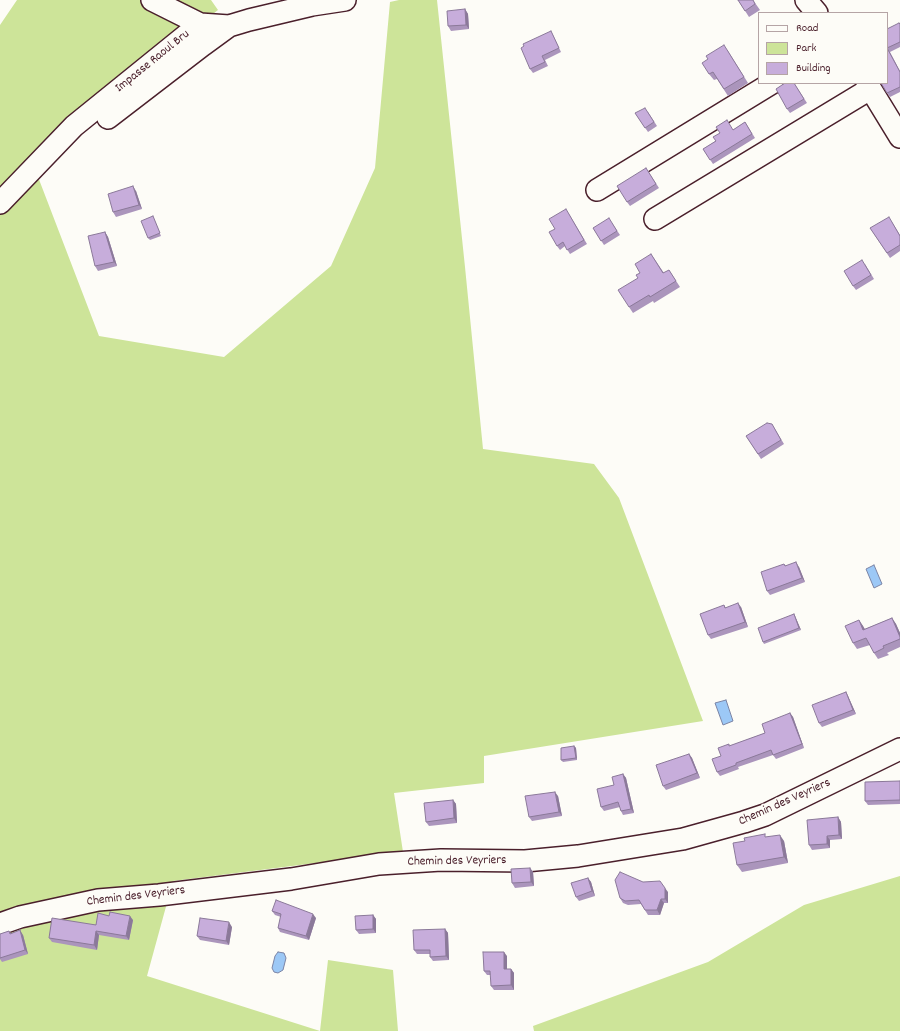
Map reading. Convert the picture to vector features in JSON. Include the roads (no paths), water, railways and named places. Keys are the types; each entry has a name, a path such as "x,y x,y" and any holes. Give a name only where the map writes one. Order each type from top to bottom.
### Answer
{"street":[{"path":"152,0 200,24"},
{"name":"Impasse Raoul Bru","path":"0,203 74,126 200,24 229,26 312,5 345,0"},
{"path":"806,0 816,12"},
{"path":"108,118 229,26"},
{"path":"597,190 770,84"},
{"path":"655,219 869,86 900,137"},
{"name":"Chemin des Veyriers","path":"0,924 20,917 98,900 159,895 291,879 379,864 442,860 533,860 578,856 682,839 765,815 900,749"}],"water":[{"path":"874,565 882,584 874,588 866,569"},
{"path":"726,700 733,721 723,725 715,703"},
{"path":"278,952 284,953 286,958 283,970 278,973 274,972 272,968 275,956"}]}
